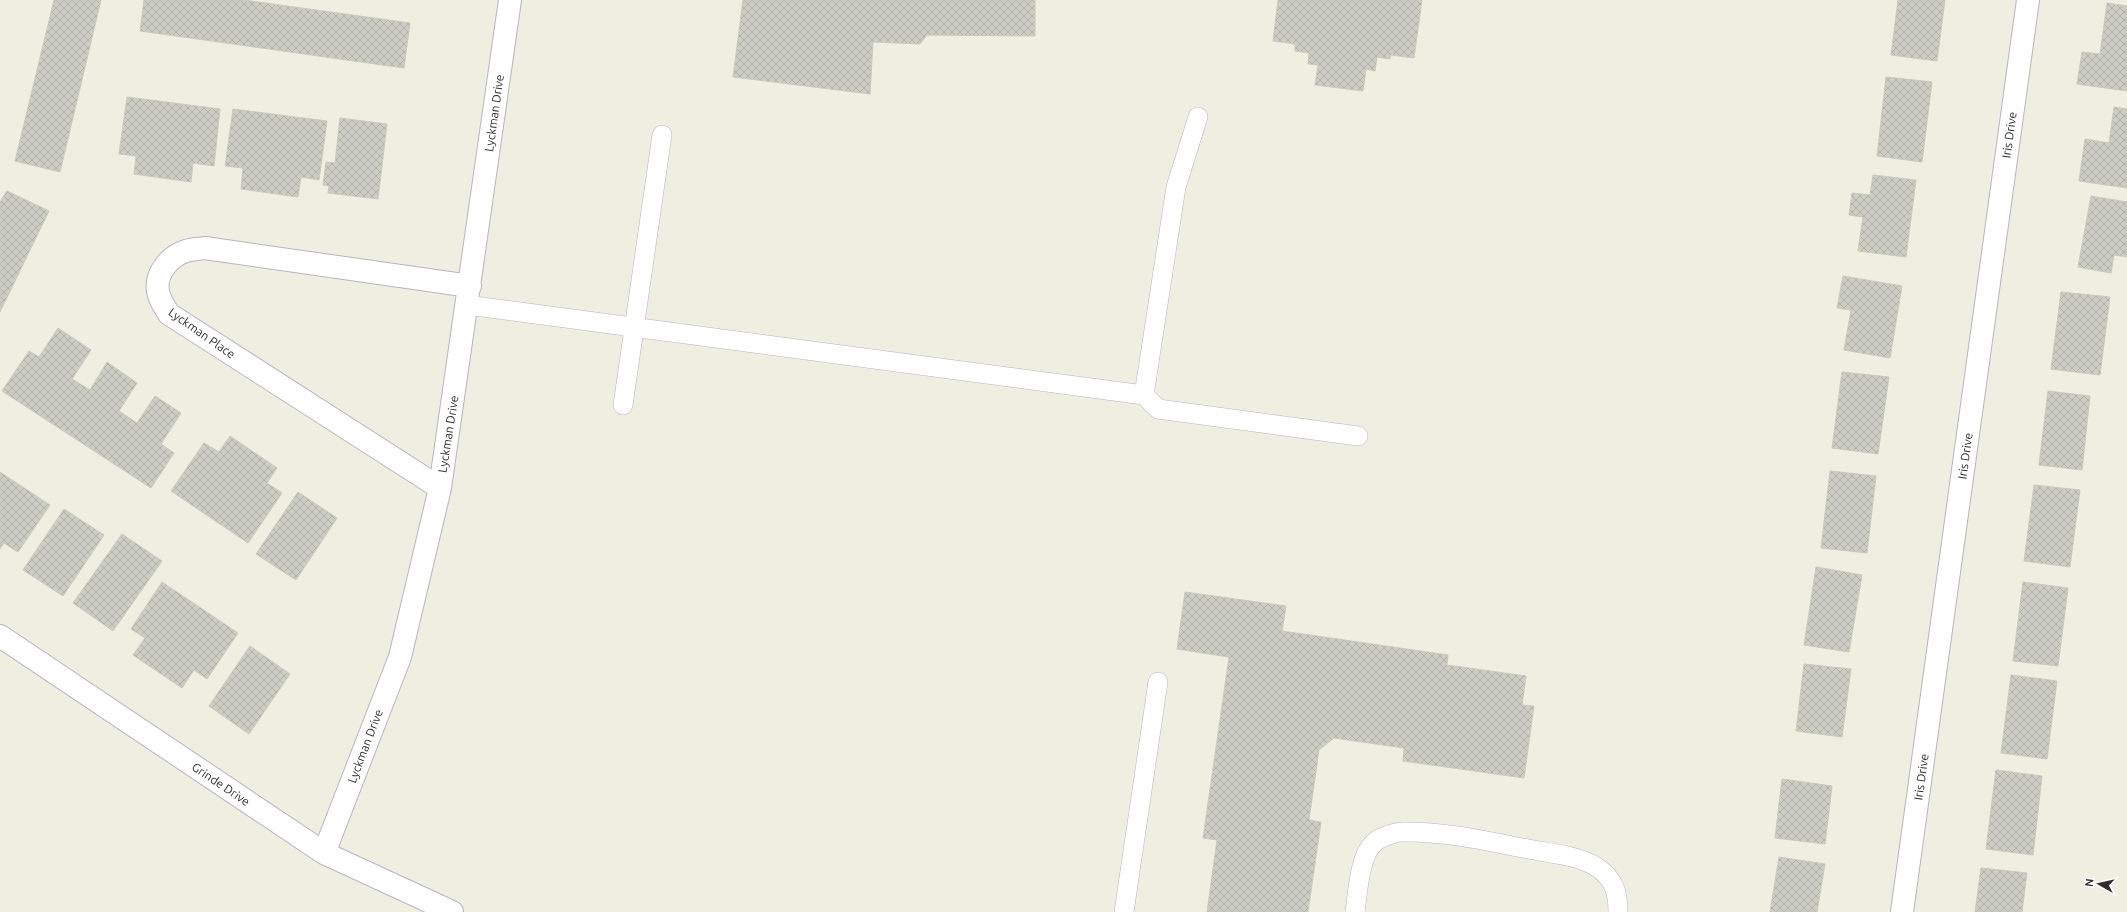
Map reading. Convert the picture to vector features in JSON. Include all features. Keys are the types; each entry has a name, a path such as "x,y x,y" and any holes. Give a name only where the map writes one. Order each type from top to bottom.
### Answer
{"street":[{"name":"Lyckman Drive","path":"324,853 400,657 440,488 510,0"},
{"name":"Iris Drive","path":"1902,912 2028,0"},
{"name":"Lyckman Place","path":"440,488 169,314 162,303 158,291 159,278 164,266 174,256 187,250 205,248 468,296"},
{"name":"Grinde Drive","path":"0,636 324,853 452,912"}],"lane":[{"path":"1144,395 1176,187 1198,117"},
{"path":"623,405 633,327 662,135"},
{"path":"468,296 633,327 1144,395 1158,409 1358,436"},
{"path":"1124,912 1158,682"},
{"path":"1356,912 1359,882 1365,857 1376,841 1400,832 1446,834 1570,857 1595,866 1611,882 1618,892 1618,912"}],"building":[{"path":"54,0 101,0 60,172 15,161"},
{"path":"144,0 244,0 410,23 404,68 140,31"},
{"path":"743,0 1035,0 1035,36 927,35 920,44 873,42 870,94 733,77"},
{"path":"1278,0 1422,0 1414,58 1391,55 1390,59 1377,57 1375,71 1366,69 1363,91 1315,85 1318,65 1308,64 1309,53 1295,51 1295,44 1273,41"},
{"path":"1898,0 1945,0 1937,61 1891,55"},
{"path":"2107,3 2127,6 2127,91 2077,84 2082,52 2100,54"},
{"path":"1886,77 1932,82 1922,162 1877,156"},
{"path":"127,97 220,109 214,166 193,163 191,182 134,174 136,156 119,154"},
{"path":"2114,107 2127,109 2127,188 2079,181 2085,139 2109,143"},
{"path":"233,109 327,121 319,180 301,177 298,197 241,189 243,168 225,166"},
{"path":"340,118 387,124 378,199 328,193 329,186 323,185 326,162 335,163"},
{"path":"1873,175 1916,180 1906,257 1858,251 1863,217 1849,215 1852,193 1870,195"},
{"path":"7,191 49,211 0,312 0,202"},
{"path":"2091,196 2127,202 2127,257 2114,255 2111,273 2078,267"},
{"path":"1843,276 1902,286 1890,358 1844,350 1851,310 1837,308"},
{"path":"2061,292 2110,297 2100,375 2051,369"},
{"path":"58,328 91,350 72,379 90,390 107,362 137,383 119,411 137,423 155,396 181,413 161,444 174,453 151,488 2,391 29,351 39,357"},
{"path":"1842,372 1889,377 1878,454 1832,448"},
{"path":"2048,391 2090,396 2082,470 2039,465"},
{"path":"230,436 277,468 267,483 282,493 248,543 171,491 204,443 219,452"},
{"path":"1830,471 1876,476 1867,553 1821,548"},
{"path":"0,472 50,505 18,552 4,543 0,549"},
{"path":"2034,485 2080,490 2070,567 2024,561"},
{"path":"298,492 337,518 296,580 256,554"},
{"path":"64,509 104,535 63,596 23,570"},
{"path":"122,534 162,561 113,631 73,603"},
{"path":"1816,567 1862,575 1849,652 1804,645"},
{"path":"162,582 238,633 207,679 194,670 182,688 133,655 145,638 131,629"},
{"path":"2023,582 2068,588 2058,666 2013,661"},
{"path":"1185,592 1286,606 1282,631 1448,655 1447,665 1526,676 1522,705 1534,706 1524,778 1403,761 1404,748 1334,738 1319,750 1309,820 1321,822 1308,912 1207,912 1217,840 1203,838 1229,657 1177,649"},
{"path":"250,646 290,674 249,734 209,706"},
{"path":"1804,664 1851,669 1842,737 1796,731"},
{"path":"2011,675 2057,681 2047,759 2001,753"},
{"path":"1996,770 2042,776 2033,855 1986,849"},
{"path":"1782,779 1832,786 1825,844 1775,838"},
{"path":"1779,857 1825,864 1817,912 1770,912"},
{"path":"1981,868 2027,873 2022,912 1975,912"}]}
